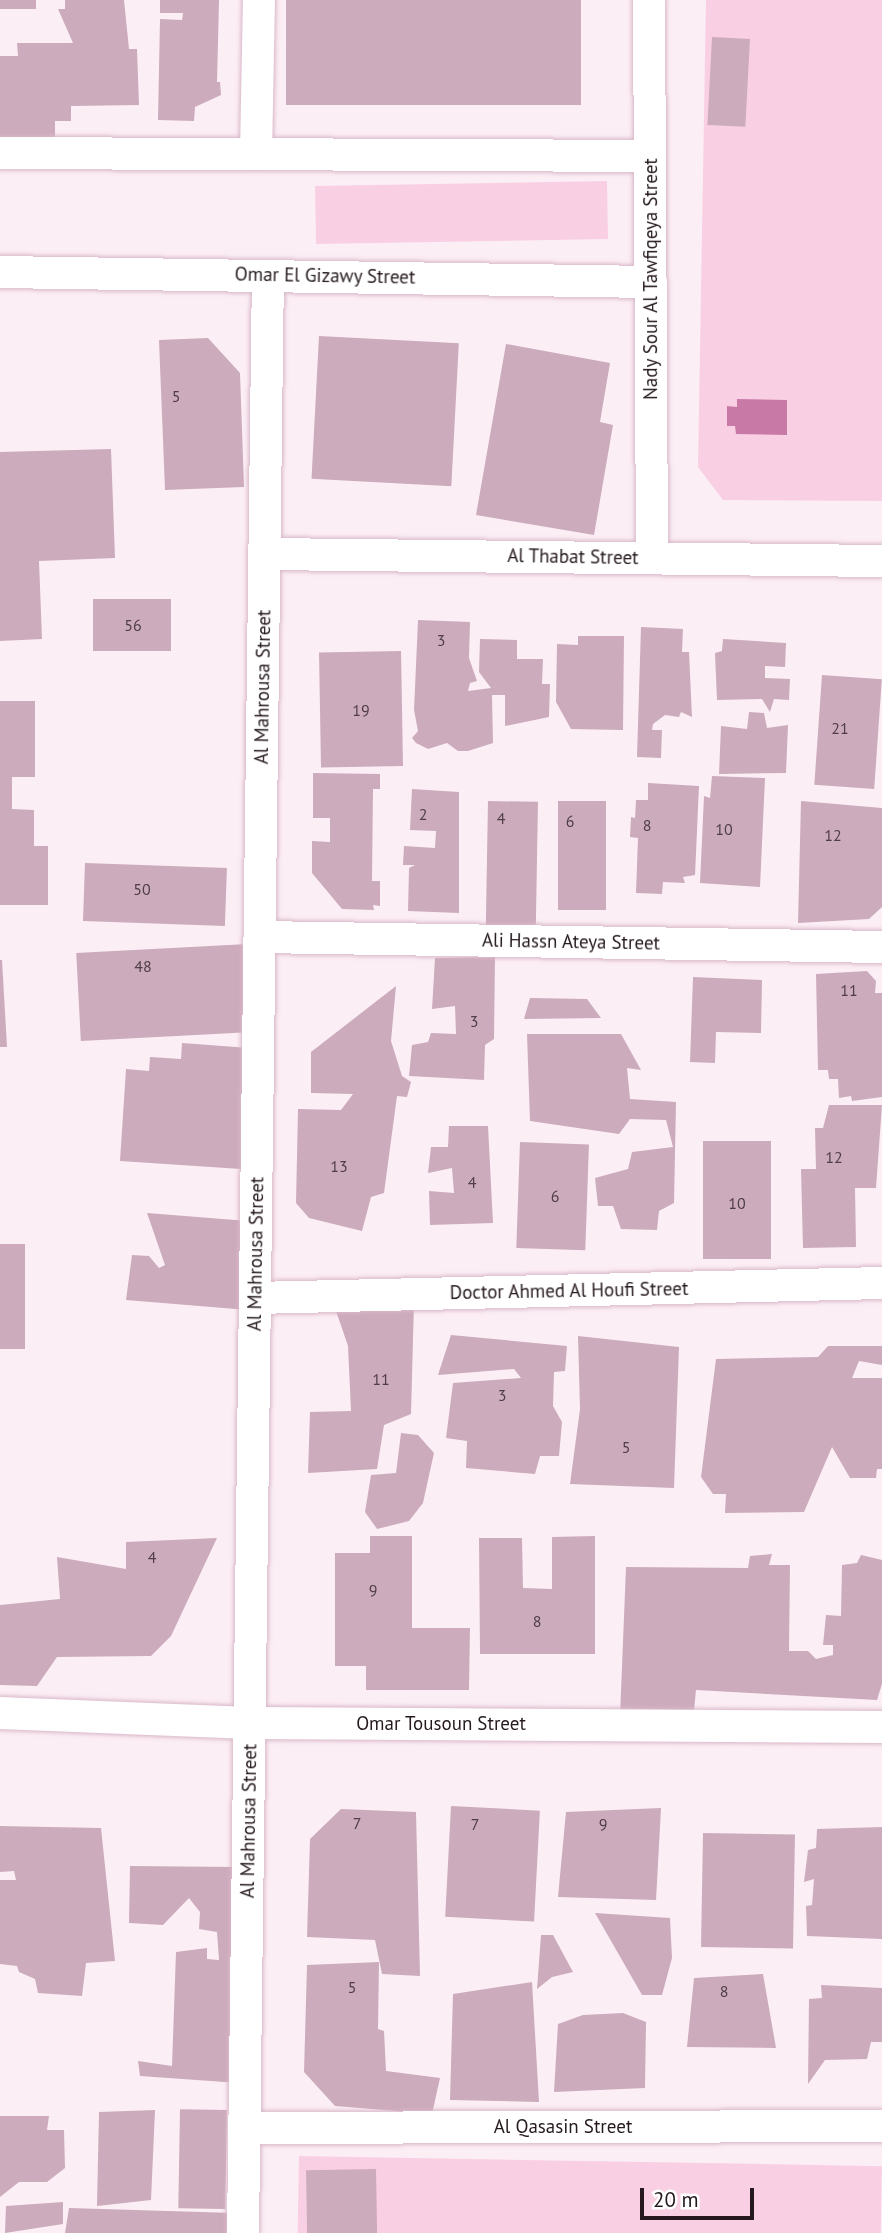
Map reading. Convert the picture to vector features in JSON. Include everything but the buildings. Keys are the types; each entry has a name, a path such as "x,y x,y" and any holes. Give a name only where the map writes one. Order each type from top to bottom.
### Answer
{"street":[{"path":"256,153 259,0"},
{"name":"Nady Sour Al Tawfiqeya Street","path":"649,0 652,558"},
{"path":"0,153 650,156"},
{"name":"Omar El Gizawy Street","path":"0,272 651,282"},
{"name":"Al Mahrousa Street","path":"243,2233 268,275"},
{"name":"Al Thabat Street","path":"265,554 882,561"},
{"name":"Ali Hassn Ateya Street","path":"260,937 882,947"},
{"name":"Doctor Ahmed Al Houfi Street","path":"256,1298 882,1283"},
{"name":"Omar Tousoun Street","path":"0,1713 250,1723 882,1727"},
{"name":"Al Qasasin Street","path":"245,2128 882,2126"}],"shaded area":[{"path":"706,0 882,0 882,501 723,500 698,467"},
{"path":"607,181 608,239 316,244 315,186"},
{"path":"737,399 787,400 787,435 736,434 735,426 727,426 727,406 737,407"},
{"path":"299,2156 882,2166 881,2233 298,2233"}]}
